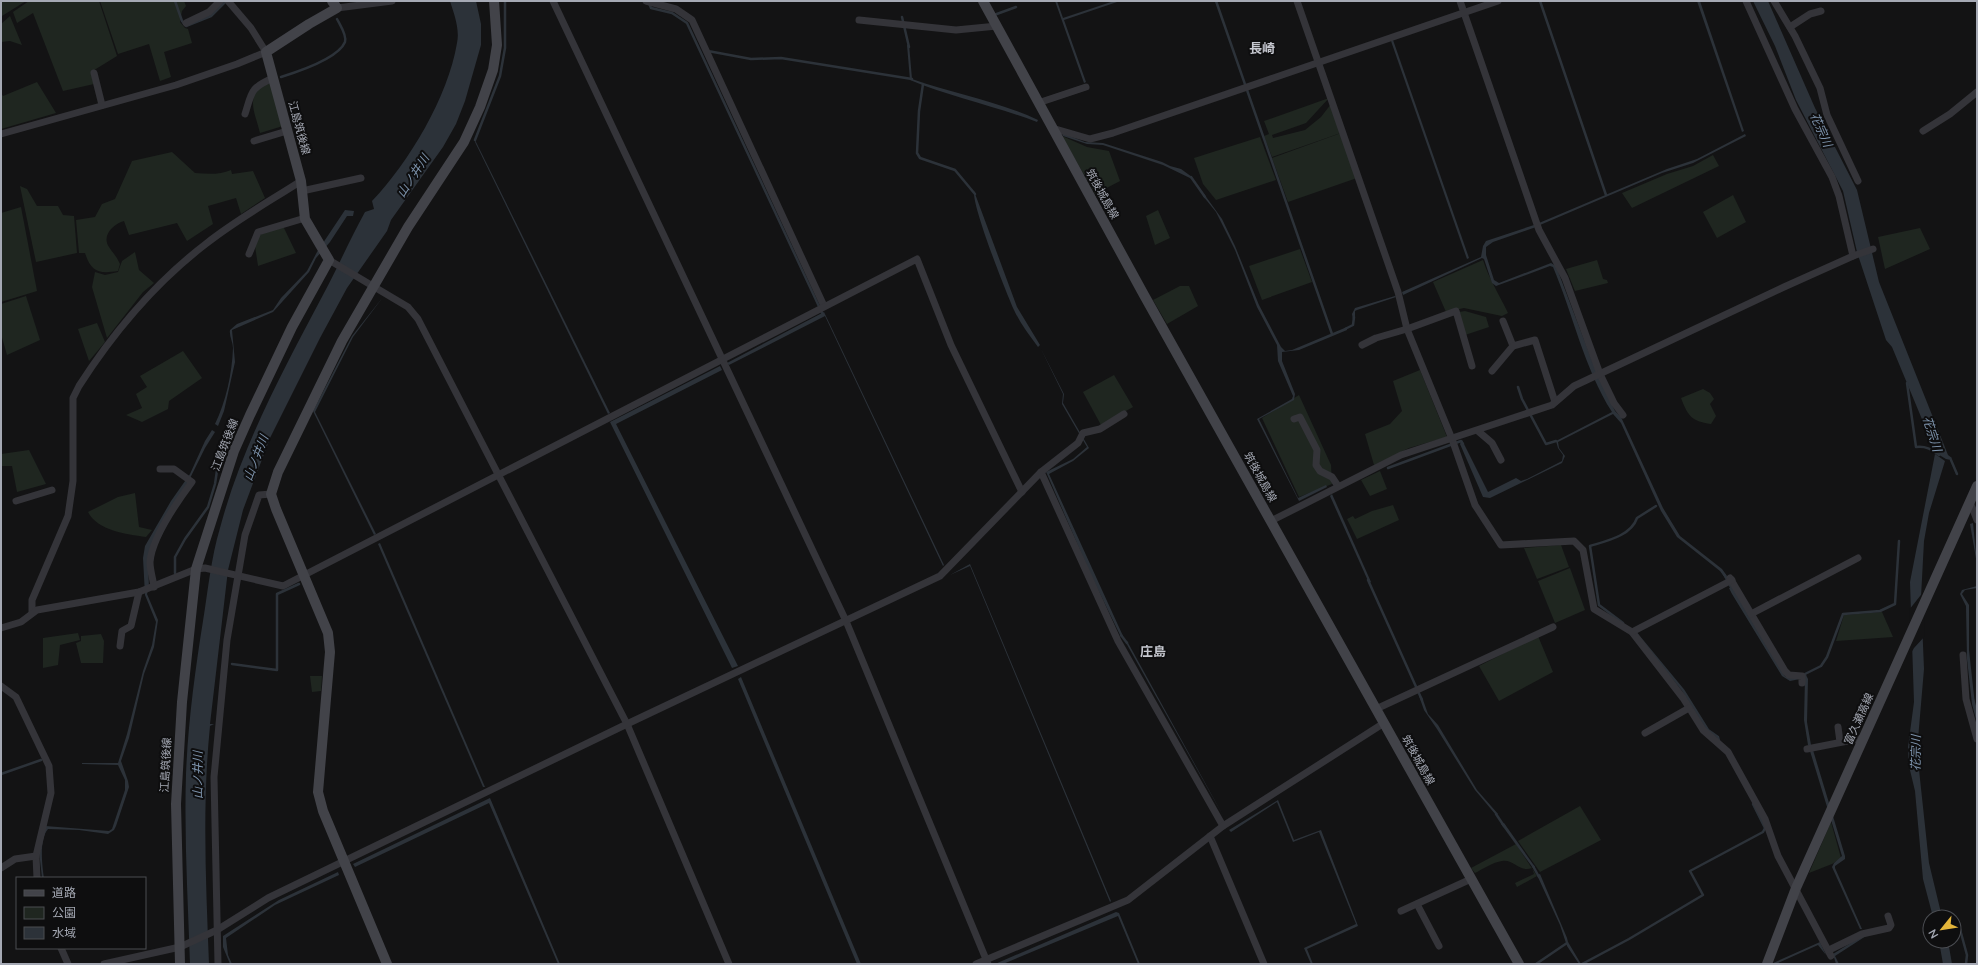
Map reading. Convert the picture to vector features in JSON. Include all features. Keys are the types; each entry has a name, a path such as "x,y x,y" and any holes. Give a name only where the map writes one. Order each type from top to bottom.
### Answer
{"main road":[{"path":"387,964 323,811 318,792 330,652 328,633 271,494 278,472 307,409 342,341 408,227 464,142 480,108 493,70 497,45 494,1"},
{"name":"筑後城島線","path":"983,1 1038,103 1519,964"},
{"path":"266,52 335,5"},
{"name":"江島筑後線","path":"180,964 182,946 176,804 182,702 200,569 234,452 254,404 292,327 333,262 305,218 302,186 266,52"},
{"name":"富久瀬高線","path":"1767,964 1796,888 1909,636 1924,608 1977,486"}],"street":[{"path":"186,23 210,12 220,1"},
{"path":"1,134 183,82 237,64 266,52 251,28 228,1"},
{"path":"335,5 392,1"},
{"path":"553,1 721,360 846,621 987,962"},
{"path":"646,1 676,9 692,20 824,306"},
{"path":"1297,1 1398,292 1407,329 1452,440 1475,505 1501,545 1574,541 1583,550 1594,609 1632,632 1690,708 1703,730 1728,752 1765,820 1778,856 1830,953 1862,934 1889,928 1891,925 1888,916"},
{"path":"1460,1 1539,230 1562,280 1600,374 1614,403 1623,415"},
{"path":"1052,128 1090,139 1175,113 1498,1"},
{"path":"1746,1 1795,109 1832,177 1839,196 1853,256"},
{"path":"1774,1 1790,27 1820,88 1827,115 1858,181"},
{"path":"1790,27 1810,14 1821,11"},
{"path":"859,20 956,30 997,26"},
{"path":"94,74 102,105"},
{"path":"245,114 253,89 273,78"},
{"path":"1038,103 1086,87"},
{"path":"1923,131 1950,114 1977,92"},
{"path":"254,141 287,130"},
{"path":"32,613 32,600 68,516 73,481 73,398 79,386 130,317 180,266 207,243 302,186 361,178"},
{"path":"249,254 258,232 266,228 305,218"},
{"path":"1271,520 1401,455 1452,440 1555,402 1574,386 1853,256 1873,249"},
{"path":"1,628 21,622 37,610 139,592 200,569 283,586 824,306 917,260 951,345 1022,492"},
{"path":"333,262 408,307 418,319 627,724 729,964"},
{"path":"1362,345 1376,338 1407,329 1456,311 1472,366"},
{"path":"1503,321 1513,346"},
{"path":"1492,371 1513,346 1535,340 1555,402"},
{"path":"104,964 182,946 214,931 268,898 627,724 940,576 1041,472 1078,442 1083,433 1100,429 1124,414"},
{"path":"1294,419 1300,417 1317,450 1316,465 1320,472 1332,477 1338,486"},
{"path":"1478,430 1492,442 1501,460"},
{"path":"154,587 150,563 153,546 192,482 174,469 160,469"},
{"path":"1041,472 1118,641 1223,826"},
{"path":"16,500 52,490"},
{"path":"218,964 214,931 214,777 234,575 259,495 271,494"},
{"path":"1970,502 1977,520"},
{"path":"1751,614 1858,558"},
{"path":"1632,632 1731,579 1785,671 1790,675 1802,676 1802,683"},
{"path":"120,646 122,631 131,626 139,592"},
{"path":"1376,709 1553,627"},
{"path":"1963,655 1966,699 1977,739"},
{"path":"1,686 16,697 49,766 52,793 36,856 37,877"},
{"path":"1645,733 1690,708"},
{"path":"976,964 987,962 1128,900 1223,826 1384,723"},
{"path":"1838,727 1840,742"},
{"path":"1807,749 1863,738"},
{"path":"1210,836 1264,964"},
{"path":"1,868 15,859 36,856"},
{"path":"1400,911 1471,879"},
{"path":"1417,904 1439,946"},
{"path":"61,949 68,964"}],"green space":[{"path":"1,1 26,1 1,18"},
{"path":"29,1 99,1 117,56 91,72 94,84 63,91 33,13 17,23 13,12"},
{"path":"100,1 184,1 186,6 182,11 180,22 185,28 188,29 192,43 164,52 171,77 160,81 149,44 118,54"},
{"path":"10,16 22,45 10,41 1,42 1,24"},
{"path":"270,81 283,126 260,133 254,110 254,97 262,86"},
{"path":"37,82 56,113 1,129 1,93 3,96"},
{"path":"1329,98 1306,123 1272,135 1273,138 1305,130 1321,117 1331,104 1341,133 1272,157 1264,136 1269,134 1264,121"},
{"path":"1341,133 1357,178 1288,202 1272,158"},
{"path":"1062,136 1087,147 1109,151 1120,181 1095,194"},
{"path":"1260,137 1276,180 1216,200 1203,184 1194,158"},
{"path":"172,152 195,173 209,174 227,172 231,170 232,174 253,171 265,198 241,214 236,198 208,206 213,224 187,241 177,223 129,235 124,221 120,222 113,227 107,238 109,247 120,264 118,271 101,272 93,268 85,253 79,253 76,220 95,217 102,204 115,199 132,161"},
{"path":"1713,155 1719,166 1632,208 1622,193 1667,174 1693,166"},
{"path":"20,186 27,189 37,206 58,206 63,215 74,216 77,253 36,262"},
{"path":"1733,195 1746,222 1717,238 1703,212"},
{"path":"21,207 37,291 1,302 1,213"},
{"path":"1158,210 1170,238 1155,245 1146,216"},
{"path":"283,226 296,253 258,266 255,246 259,235"},
{"path":"1920,228 1930,249 1885,269 1878,237"},
{"path":"1300,249 1312,282 1262,300 1249,266"},
{"path":"135,252 139,270 154,283 143,292 107,338 92,287 95,272 105,275 118,272 122,261"},
{"path":"1483,260 1491,280 1508,313 1502,316 1464,308 1446,312 1433,282"},
{"path":"1597,260 1603,279 1607,280 1608,283 1575,291 1566,269"},
{"path":"1180,286 1189,286 1198,306 1167,324 1153,300"},
{"path":"26,296 40,340 7,355 1,334 1,304"},
{"path":"1465,311 1486,317 1489,327 1465,335 1459,312"},
{"path":"97,323 105,342 89,361 78,329"},
{"path":"183,351 202,378 169,401 168,409 142,422 126,415 142,408 136,394 147,387 140,376"},
{"path":"1420,370 1447,437 1409,448 1374,465 1365,434 1390,424 1402,411 1393,381"},
{"path":"1114,375 1133,407 1101,425 1083,392"},
{"path":"1703,389 1710,393 1714,399 1710,404 1716,416 1711,424 1704,423 1691,417 1681,398"},
{"path":"1299,395 1331,465 1332,484 1299,497 1262,418"},
{"path":"29,450 46,484 17,492 12,466 1,466 1,454"},
{"path":"1380,471 1387,489 1370,496 1361,480"},
{"path":"135,493 139,527 152,530 146,537 121,533 98,524 88,512 118,497"},
{"path":"1393,505 1399,520 1357,539 1347,519 1353,516 1355,519 1372,511"},
{"path":"1561,545 1569,567 1537,579 1524,548"},
{"path":"1570,568 1585,610 1555,623 1538,581"},
{"path":"1882,612 1893,637 1836,641 1844,615"},
{"path":"78,633 80,640 60,645 58,665 43,668 43,638"},
{"path":"101,634 104,641 103,663 81,663 76,643 81,641 81,636"},
{"path":"1538,636 1553,672 1499,701 1479,666"},
{"path":"310,676 322,676 321,691 312,692"},
{"path":"1580,806 1601,840 1540,872 1518,841"},
{"path":"1831,822 1841,858 1832,864 1809,873"},
{"path":"1516,844 1532,868 1524,869 1510,862 1502,861 1475,873 1471,868"},
{"path":"1532,869 1537,876 1517,887 1515,883 1534,874"}],"water":[{"name":"山ノ井川","path":"450,1 476,1 481,24 481,45 465,101 456,124 443,147 391,220 387,231 347,288 270,438 243,510 228,570 210,724 214,724 210,726 205,815 209,964 190,964 186,869 187,755 197,659 217,539 229,497 240,467 279,379 365,212 374,209 372,201 400,167 413,148 436,106 452,64 458,38 456,22"},
{"path":"1055,1 1057,1 1063,18 1114,1 1120,1 1064,20 1086,82 1084,83"},
{"path":"1697,1 1700,1 1744,131 1742,132"},
{"name":"花宗川","path":"1753,1 1768,1 1815,108 1857,190 1879,282 1948,455 1952,458 1951,460 1946,459 1936,453 1892,347 1886,340 1857,252 1843,191 1796,100 1775,46"},
{"path":"1393,40 1469,258 1467,259 1391,41"},
{"path":"909,44 912,79 1023,113 1038,120 1037,122 910,80 907,45"},
{"path":"1062,133 1085,142 1103,143 1162,162 1181,169 1192,177 1192,179 1163,165 1103,145 1087,144 1063,136"},
{"path":"1745,134 1746,136 1693,163 1662,173 1540,225 1539,223 1667,169 1697,159"},
{"path":"475,140 610,413 608,414 475,142"},
{"path":"974,191 1017,307 1040,345 1038,347 1019,320 997,269 978,214"},
{"path":"1204,194 1222,219 1235,246 1259,305 1281,347 1285,351 1292,350 1347,327 1347,330 1299,350 1282,352 1282,361 1295,394 1294,400 1259,419 1298,498 1326,485 1327,487 1299,501 1257,419 1292,399 1293,396 1278,361 1277,345 1257,307 1235,250 1216,212 1203,196"},
{"path":"345,210 354,211 353,216 347,216 330,242 316,258 309,272 273,312 232,330 235,362 224,411 218,426 215,424 228,387 231,368 233,348 230,330 237,324 273,310 281,298 307,271 317,252"},
{"path":"1534,225 1536,227 1493,242 1486,247 1486,255 1494,280 1499,283 1551,263 1556,266 1596,371 1615,411 1621,417 1663,508 1680,536 1722,569 1727,576 1725,578 1720,571 1677,537 1661,511 1621,423 1613,414 1558,442 1559,448 1565,456 1562,463 1490,498 1483,497 1460,444 1462,440 1488,492 1516,478 1521,481 1527,479 1562,461 1563,455 1558,448 1556,441 1612,412 1602,395 1586,359 1553,267 1550,266 1496,286 1492,283 1484,259 1482,258 1403,295 1402,292 1481,257 1483,246 1486,241"},
{"path":"1395,296 1396,297 1355,311 1355,320 1353,320 1352,314 1355,308"},
{"path":"383,297 353,337 315,412 376,534 374,535 313,411 352,336"},
{"path":"824,312 944,565 943,566 825,316 729,365 727,363"},
{"path":"1041,349 1064,394 1063,403 1089,448 1073,461 1049,474 1123,636 1121,637 1090,573 1046,472 1073,459 1087,447 1062,404 1063,394"},
{"path":"720,366 722,370 616,424 738,666 732,668 610,422"},
{"path":"212,430 215,432 205,448 148,563 149,587 147,594 158,620 154,647 144,674 129,738 121,761 129,787 116,826 114,830 108,834 79,830 48,829 45,833 42,845 44,877 42,877 39,851 45,826 109,831 112,829 125,790 125,780 118,765 82,763 118,763 143,671 152,645 156,622 145,595 143,558 145,546 171,501 190,474 205,441"},
{"name":"花宗川","path":"1935,454 1945,461 1929,513 1924,541 1921,597 1924,669 1917,751 1929,863 1940,909 1931,909 1923,879 1915,791 1909,766 1908,747 1914,702 1910,582"},
{"path":"1332,494 1371,582 1369,583 1330,496"},
{"path":"1973,523 1977,564 1970,524"},
{"path":"380,543 485,787 483,787 378,544"},
{"path":"970,564 1111,901 1110,902 970,566 950,575"},
{"path":"1977,586 1977,588 1965,590 1962,594 1969,605 1969,650 1977,723 1972,704 1967,659 1966,606 1960,594 1962,590"},
{"path":"1732,587 1785,676 1789,678 1806,675 1808,679 1807,722 1811,745 1808,745 1804,720 1805,678 1790,681 1782,676 1732,594 1729,588"},
{"path":"1125,641 1127,641 1225,819"},
{"path":"741,677 861,964 857,964 738,679"},
{"path":"1419,696 1422,697 1428,714 1438,725 1477,790 1498,814 1496,815 1475,790 1424,710"},
{"path":"1813,750 1845,856 1845,859 1835,866 1835,868 1862,929 1860,929 1832,867 1834,863 1842,856 1810,751"},
{"path":"490,798 560,964 558,964 489,803 355,867 353,864"},
{"path":"1278,800 1294,840 1321,830 1358,926 1307,949 1313,964 1311,964 1304,948 1356,924 1319,832 1293,842 1277,802 1231,832 1229,830"},
{"path":"1504,823 1535,867 1533,868 1501,824"},
{"path":"338,872 339,875 275,905 226,938 228,955 232,964 230,964 223,947 223,936 279,900"},
{"path":"1540,874 1568,942 1581,964 1579,964 1567,946 1560,925 1537,875"},
{"path":"1116,912 1119,913 1140,964 1138,964 1118,916 1003,964 995,964"},
{"path":"1862,936 1866,936 1835,956 1839,964 1836,964 1833,954"},
{"path":"1820,942 1826,955 1818,945 1776,964 1771,964"},
{"path":"1940,949 1949,949 1952,964 1943,964"}],"pier":[{"path":"1924,591 1925,636 1910,655 1909,610"}],"waterway":[{"path":"175,1 182,21 186,26 211,16 226,1"},
{"path":"475,140 500,76 505,48 505,1"},
{"path":"1216,1 1332,334"},
{"path":"1540,1 1606,195"},
{"path":"649,3 651,8 672,13 687,23 823,315"},
{"path":"994,15 1016,7"},
{"path":"902,17 909,47"},
{"path":"281,77 316,64 334,54 341,48 345,42 345,36 337,19"},
{"path":"708,51 751,59 781,58 912,79"},
{"path":"923,84 919,111 917,153 920,158 955,170 975,194"},
{"path":"1191,177 1205,197"},
{"path":"1345,329 1353,325 1354,317"},
{"name":"花宗川","path":"1907,383 1916,447 1928,448 1939,455"},
{"path":"1518,387 1522,399 1546,444 1556,441"},
{"path":"1388,468 1461,441 1463,444"},
{"path":"1951,460 1957,474"},
{"path":"175,573 175,557 185,539 208,507 215,484 218,464"},
{"path":"1623,623 1599,605 1590,546 1610,540 1624,533 1634,524 1637,518 1656,506"},
{"path":"1805,676 1805,674 1821,666 1827,657 1843,614 1880,611 1895,604 1899,541"},
{"path":"1724,574 1732,589"},
{"path":"1368,580 1422,700"},
{"path":"232,664 277,670 277,594 299,584"},
{"path":"1635,632 1683,690 1708,730 1718,737 1719,741"},
{"path":"1121,635 1127,643"},
{"path":"1973,699 1977,715"},
{"path":"1,774 41,760"},
{"path":"1582,964 1629,939 1703,895 1690,871 1763,832 1765,828 1753,804"},
{"path":"1496,814 1504,826"},
{"path":"1533,866 1539,877"},
{"path":"1962,937 1967,955 1966,964"},
{"path":"1536,964 1567,943"}],"district":[{"name":"長崎","path":"1262,49"},
{"name":"庄島","path":"1153,652"}]}
